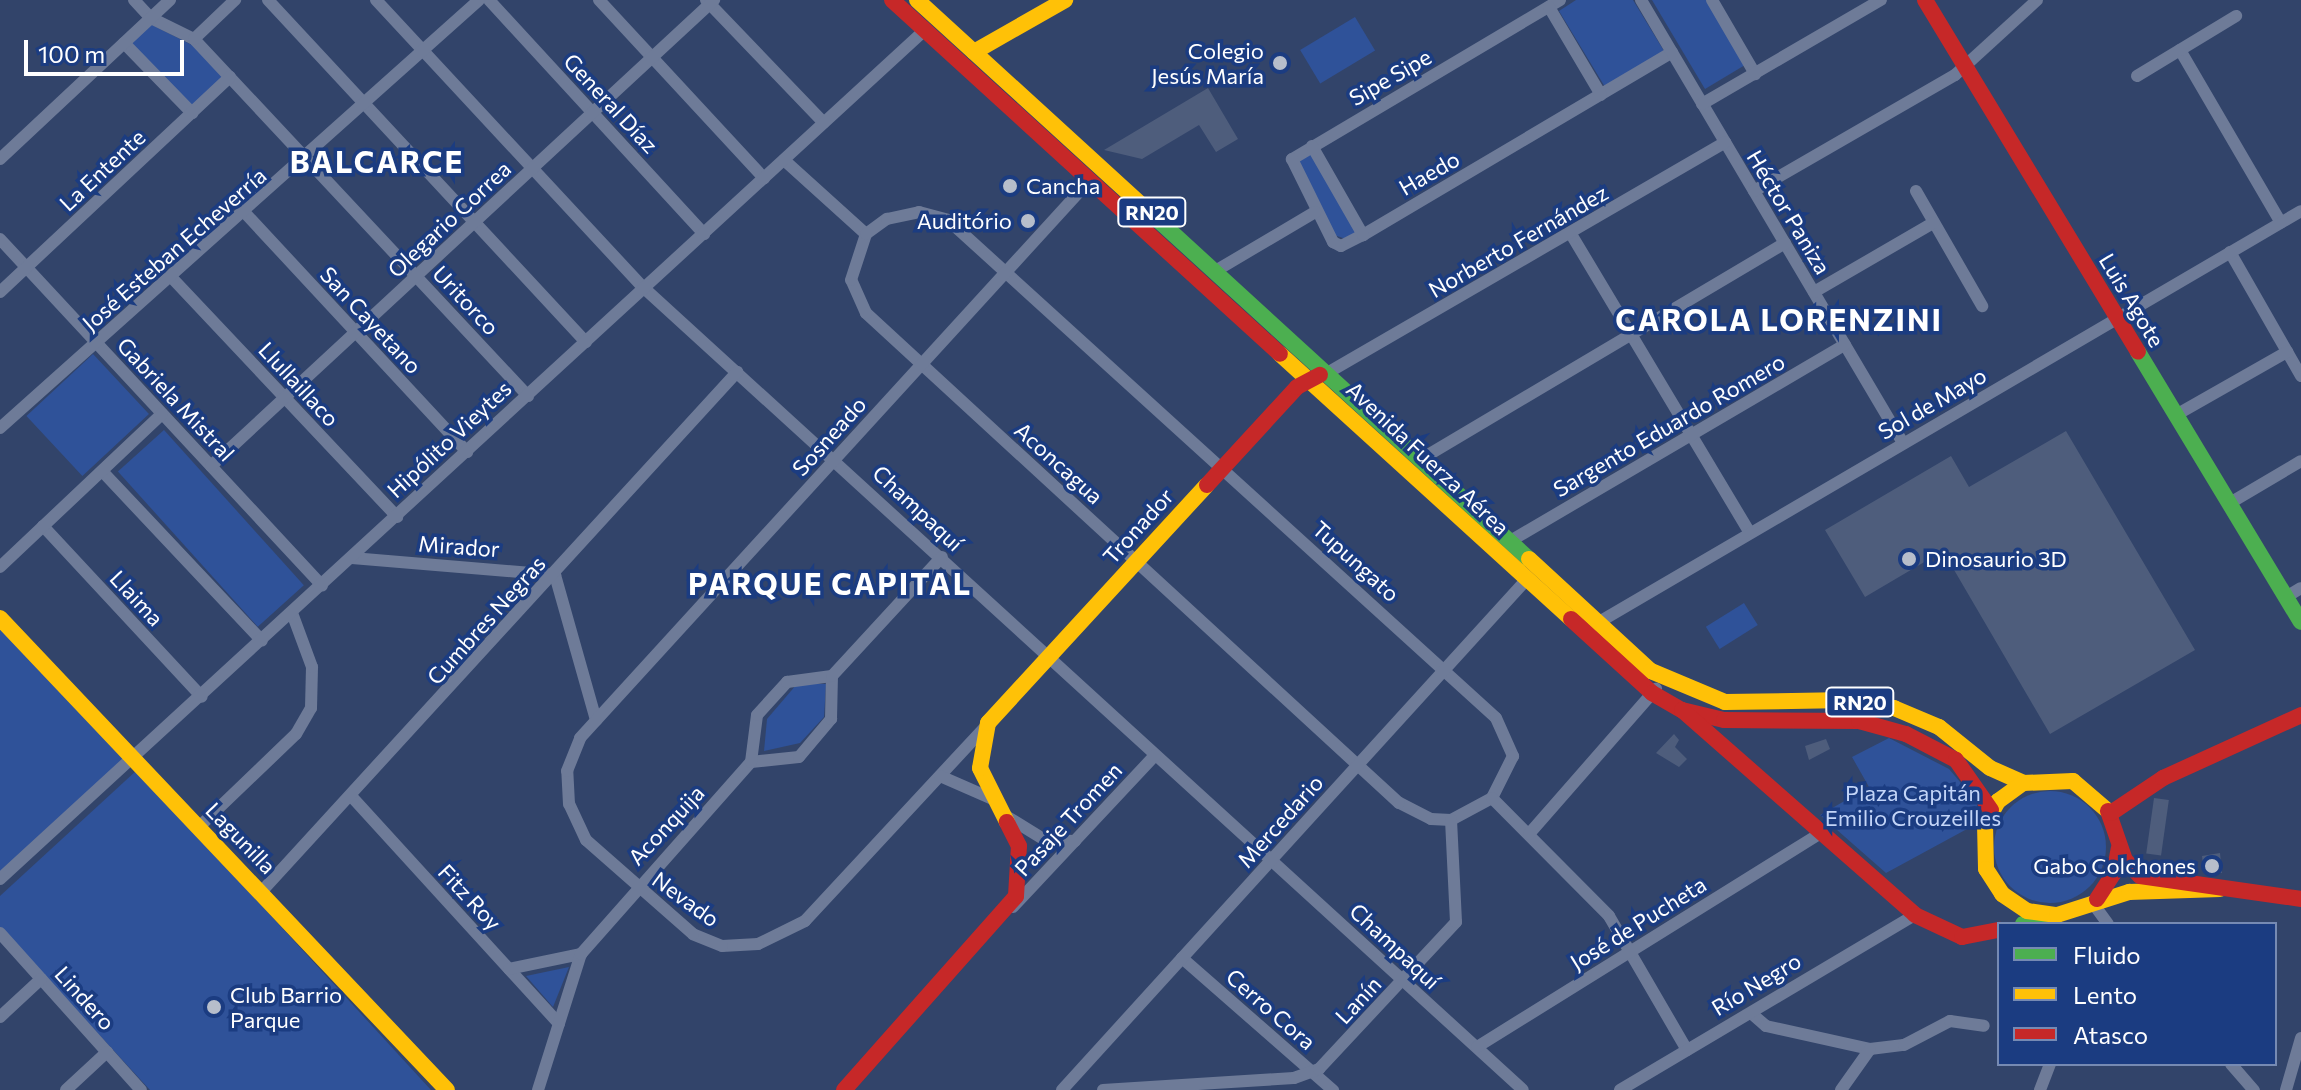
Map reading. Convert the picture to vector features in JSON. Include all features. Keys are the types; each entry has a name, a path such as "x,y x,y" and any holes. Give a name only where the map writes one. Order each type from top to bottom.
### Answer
{"main road":[{"name":"Avenida Fuerza Aérea","path":"892,0 1652,693 1682,710 1746,723 1884,727 1956,760 1991,810"},
{"name":"Avenida Fuerza Aérea","path":"917,0 1665,680 1739,704 1847,700 1894,708 1939,727 1990,768 2023,783"},
{"path":"974,52 1065,0"},
{"name":"Luis Agote","path":"1925,0 2301,622"},
{"name":"Tronador","path":"988,723 1222,467 1309,378 1329,372"},
{"name":"Lagunilla","path":"0,618 262,891 447,1090"},
{"path":"1682,710 1915,915 1951,935 1994,934"},
{"path":"2301,715 2163,778 2111,813 2125,860 2140,876 2301,899"},
{"path":"844,1090 1009,910 1022,864 1004,815 993,799 980,768 988,723"},
{"name":"RN20","path":"2023,783 2073,781 2111,813"},
{"path":"2023,783 1991,810 1982,839 1992,882 2013,904 2057,915"},
{"path":"2095,901 2114,873 2119,837"},
{"path":"2031,922 2136,891 2220,889"}],"street":[{"name":"Uritorco","path":"134,0 151,18 194,39 528,396"},
{"path":"0,159 170,0"},
{"path":"194,39 235,0"},
{"path":"268,0 586,342"},
{"name":"Champaquí","path":"376,0 645,289 835,459 1523,1090"},
{"name":"José Esteban Echeverría","path":"0,428 246,214 479,0"},
{"name":"General Díaz","path":"489,0 704,234"},
{"path":"599,0 764,178"},
{"name":"Héctor Paniza","path":"1641,0 1903,443"},
{"path":"1712,0 1755,74"},
{"path":"1702,104 1881,0"},
{"path":"1754,191 1965,67 2037,0"},
{"path":"710,1 824,123"},
{"name":"Olegario Correa","path":"211,466 710,1"},
{"path":"1555,3 1601,95"},
{"name":"Sipe Sipe","path":"1312,146 1555,3"},
{"path":"2137,76 2236,16"},
{"name":"Hipólito Vieytes","path":"0,879 135,759 925,30"},
{"path":"124,43 192,113"},
{"path":"2180,50 2281,223"},
{"path":"953,55 974,52"},
{"name":"Haedo","path":"1363,235 1672,52"},
{"name":"La Entente","path":"0,292 230,77"},
{"name":"Norberto Fernández","path":"1329,372 1725,142"},
{"path":"1312,146 1363,235 1337,245 1315,212 1291,163 1312,146"},
{"path":"784,160 866,234"},
{"name":"Sosneado","path":"596,720 1091,179"},
{"path":"1916,191 1982,306"},
{"name":"Sol de Mayo","path":"1585,632 1598,621 2301,211"},
{"path":"1217,270 1315,212"},
{"name":"San Cayetano","path":"246,214 467,452"},
{"name":"Tupungato","path":"866,234 903,214 935,215 1006,272 1445,669 1506,731 1513,756 1492,798"},
{"path":"1814,292 1933,223"},
{"name":"Aconcagua","path":"866,234 853,267 854,291 866,313 1357,765 1419,815 1451,820"},
{"path":"1571,234 1750,533"},
{"name":"Gabriela Mistral","path":"0,239 322,586"},
{"path":"1423,458 1785,243"},
{"path":"2230,252 2301,376"},
{"name":"Llullaillaco","path":"173,279 397,517"},
{"name":"Sargento Eduardo Romero","path":"1512,540 1845,345"},
{"path":"2176,415 2287,352"},
{"name":"Cumbres Negras","path":"262,891 352,797 737,372"},
{"path":"0,567 162,414"},
{"path":"2230,503 2301,461"},
{"path":"102,471 262,641"},
{"name":"Llaima","path":"43,526 202,697"},
{"path":"832,676 831,719 799,757 751,762 754,720 787,682 832,676 942,557"},
{"name":"Mirador","path":"352,558 555,575"},
{"path":"555,575 596,720"},
{"name":"Mercedario","path":"1062,1090 1527,579"},
{"path":"2286,597 2301,588"},
{"path":"200,826 296,734 311,708 312,667 292,613"},
{"path":"1529,834 1665,680"},
{"name":"Nevado","path":"596,720 569,758 569,804 586,840 636,887 706,941 769,942 805,921 940,776"},
{"name":"Tronador","path":"940,776 988,723"},
{"name":"Pasaje Tromen","path":"1009,910 1155,755"},
{"name":"Aconquija","path":"538,1090 581,954 636,887 751,762"},
{"path":"940,776 993,799"},
{"name":"Fitz Roy","path":"352,797 559,1024"},
{"path":"1451,820 1492,798 1529,834 1633,950 1687,1050"},
{"path":"1004,815 1045,840 1075,841"},
{"name":"Lanín","path":"1313,1072 1456,922 1451,820"},
{"name":"José de Pucheta","path":"1477,1047 1821,833"},
{"path":"2095,901 2107,922"},
{"name":"Río Negro","path":"1620,1090 1915,915"},
{"name":"Lindero","path":"0,933 141,1090"},
{"path":"509,969 581,954"},
{"name":"Cerro Cora","path":"1182,958 1333,1090"},
{"path":"0,1017 41,979"},
{"path":"1751,1013 1766,1026 1870,1049 1904,1045 1950,1021 1984,1026"},
{"path":"2286,1090 2301,1038"},
{"path":"1841,1090 1870,1049"},
{"path":"66,1090 107,1052"},
{"path":"2040,1090 2051,1066"},
{"path":"2233,1066 2254,1090"},
{"path":"1103,1090 1201,1086 1313,1072"}],"green space":[{"path":"1576,0 1633,0 1664,51 1605,87 1559,11"},
{"path":"1652,0 1707,0 1745,65 1705,89"},
{"path":"1355,17 1375,50 1320,83 1300,50"},
{"path":"150,24 194,46 224,77 192,108 131,43"},
{"path":"1311,150 1358,231 1346,239 1334,235 1297,161"},
{"path":"93,354 149,414 82,476 26,416"},
{"path":"164,430 304,585 258,627 118,471"},
{"path":"1744,603 1758,625 1720,649 1706,627"},
{"path":"0,618 135,759 0,879"},
{"path":"797,684 826,684 824,717 800,743 764,751 767,719"},
{"name":"Plaza Capitán Emilio Crouzeilles","path":"1889,738 1949,769 1978,803 1967,829 1886,873 1820,815 1869,787 1852,757"},
{"name":"Club Barrio Parque","path":"137,770 431,1090 150,1090 0,927 0,896"},
{"path":"2050,791 2071,796 2089,808 2101,826 2106,847 2101,868 2089,886 2071,898 2050,903 2029,898 2011,886 1999,868 1994,847 1999,826 2011,808 2029,796"},
{"path":"569,967 553,1007 526,976"}],"building":[{"path":"1208,88 1238,139 1216,152 1199,125 1142,159 1104,150"},
{"path":"2066,431 2195,650 2050,734 1943,551 1865,597 1825,530 1951,456 1969,487"},
{"path":"1674,734 1679,740 1675,747 1687,759 1679,767 1656,753"},
{"path":"1826,739 1830,749 1809,760 1805,746"},
{"path":"2154,798 2169,800 2161,856 2146,853"},
{"name":"Gabo Colchones","path":"2220,853 2222,873 2204,873 2202,856"}],"traffic: fast":[{"path":"1157,219 1529,559"},
{"path":"2138,352 2301,622"},
{"path":"2030,922 2052,916"}],"traffic: slow":[{"path":"917,0 1157,219"},
{"path":"974,52 1065,0"},
{"path":"1280,354 1571,619"},
{"path":"1007,822 980,768 988,723 1207,485"},
{"path":"1529,559 1651,671 1725,702 1847,700 1894,708 1939,727 1990,768 2023,783"},
{"path":"0,618 447,1090"},
{"path":"2108,811 2073,781 2023,783 1998,801 1985,824 1986,869 2002,894 2027,911 2057,915 2129,892 2220,889"}],"traffic: jam":[{"path":"892,0 1280,354"},
{"path":"1925,0 2138,352"},
{"path":"1207,485 1297,387 1320,375"},
{"path":"1571,619 1652,693 1682,710 1724,720 1859,721 1906,734 1956,760 1991,810"},
{"path":"1682,710 1915,915 1962,937 1997,930"},
{"path":"2111,813 2163,778 2301,715"},
{"path":"2108,811 2125,860 2140,876 2301,899"},
{"path":"844,1090 1016,896 1019,846 1007,822"},
{"path":"2097,899 2114,873 2119,848"}],"place":[{"name":"Colegio Jesús María","path":"1280,63"},
{"name":"Cancha","path":"1010,186"},
{"name":"Auditório","path":"1028,221"},
{"name":"Dinosaurio 3D","path":"1909,559"},
{"name":"Gabo Colchones","path":"2212,866"},
{"name":"Club Barrio Parque","path":"214,1007"}],"district":[{"name":"BALCARCE","path":"377,161"},
{"name":"CAROLA LORENZINI","path":"1779,319"},
{"name":"PARQUE CAPITAL","path":"830,583"}]}
